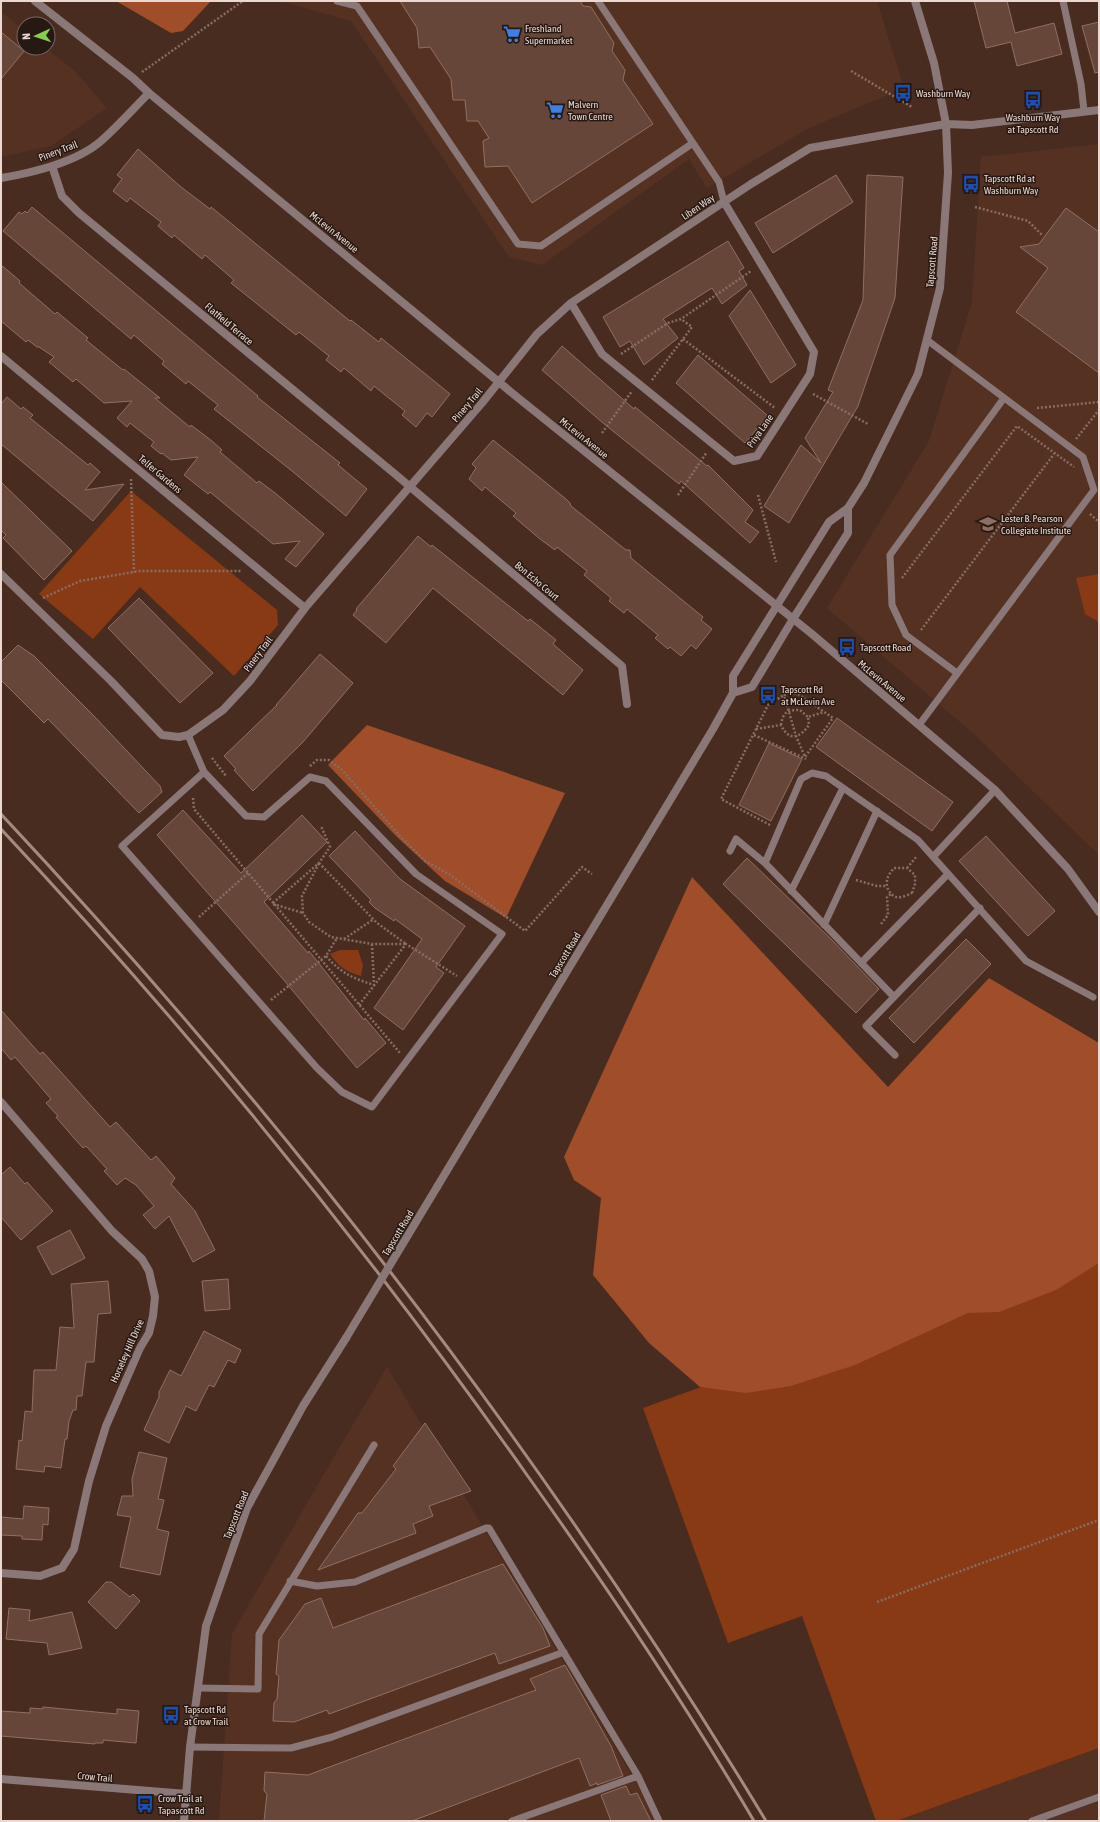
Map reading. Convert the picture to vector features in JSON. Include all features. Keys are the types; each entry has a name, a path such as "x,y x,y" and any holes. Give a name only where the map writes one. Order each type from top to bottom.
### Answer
{"street":[{"name":"McLevin Avenue","path":"35,1 133,78 149,93 517,397 776,605 995,790 1068,869 1099,912"},
{"name":"Tapscott Road","path":"184,1821 190,1747 206,1626 247,1508 303,1406 346,1338 733,693 733,676 829,522 848,508 864,483 918,374 940,288 948,172 946,124 934,63 916,1"},
{"name":"Pinery Trail","path":"1,178 52,166 80,154 100,142 149,93"},
{"path":"946,124 972,125 1099,110"},
{"name":"Liben Way","path":"500,382 537,334 572,303 724,202 810,148 946,124"},
{"name":"Flatfield Terrace","path":"52,166 62,196 79,213 410,487"},
{"name":"Priya Lane","path":"572,303 602,354 610,361 734,461 757,456 810,374 814,352 724,202"},
{"name":"Telfer Gardens","path":"1,356 131,462 305,608"},
{"name":"Pinery Trail","path":"188,736 223,710 250,681 305,608 500,382"},
{"name":"Bon Echo Court","path":"410,487 622,666 627,704"},
{"path":"733,693 752,687 848,533 848,508"},
{"path":"1,574 111,681 162,734 179,737 188,736"},
{"name":"Horseley Hill Drive","path":"1,1102 112,1231 142,1259 149,1271 155,1297 149,1333 140,1348 106,1426 89,1481 74,1549 62,1568 40,1576 1,1573"},
{"name":"Crow Trail","path":"1,1779 187,1794"}],"lane":[{"path":"337,1 357,6 518,244 540,246 693,143"},
{"path":"598,1 719,182 724,202"},
{"path":"1063,1 1081,84 1084,111"},
{"path":"919,725 1094,490 1083,457 927,340"},
{"path":"957,673 906,636 892,606 890,555 1004,398"},
{"path":"188,736 204,772 246,816 264,817 310,777 326,781 416,874 502,934 372,1107 342,1092 317,1068 122,846 204,772"},
{"path":"765,863 801,779 812,773 826,776 918,840 1026,961 1093,997"},
{"path":"791,891 842,788"},
{"path":"933,857 995,790"},
{"path":"824,925 877,811"},
{"path":"730,851 736,839 765,863 894,997"},
{"path":"861,963 948,874"},
{"path":"896,1055 866,1026 980,908"},
{"path":"198,1688 258,1688 259,1634 374,1445"},
{"path":"290,1581 317,1586 355,1582 488,1528 638,1776 659,1821"},
{"path":"190,1747 291,1748 332,1737 564,1652"},
{"path":"512,1821 638,1776"},
{"path":"1032,1821 1099,1797"}],"path":[{"path":"133,78 243,1"},
{"path":"851,71 912,107"},
{"path":"975,208 1028,221 1042,235"},
{"path":"610,361 668,323 681,319 762,264"},
{"path":"652,380 692,327 681,319"},
{"path":"683,339 784,415"},
{"path":"602,433 638,383"},
{"path":"813,394 868,424"},
{"path":"1020,410 1099,402"},
{"path":"1070,447 1099,410"},
{"path":"901,580 1017,426 1079,471"},
{"path":"678,495 713,443"},
{"path":"921,630 1054,454"},
{"path":"131,462 134,572"},
{"path":"758,495 776,562"},
{"path":"1090,514 1099,522"},
{"path":"32,603 80,581 134,572 260,571"},
{"path":"779,829 721,799 768,705 784,695 798,694 833,718 805,757 796,736 784,695"},
{"path":"788,710 800,710 808,718 809,725 804,733 796,736 789,736 785,733 781,725 784,714 788,710"},
{"path":"808,718 824,712"},
{"path":"756,729 781,725"},
{"path":"754,735 806,759"},
{"path":"192,783 194,809 407,1061"},
{"path":"321,826 330,847 319,863 302,896 303,913 310,922 331,937 372,944 406,944"},
{"path":"907,868 924,847"},
{"path":"319,863 374,920 406,944 466,982"},
{"path":"273,904 319,863"},
{"path":"894,868 907,868 915,875 915,884 912,893 902,897 896,897 891,894 886,886 888,876 894,868"},
{"path":"191,924 248,873"},
{"path":"846,877 876,886 886,886"},
{"path":"912,893 920,903"},
{"path":"883,941 877,930 888,915 888,897 891,894"},
{"path":"273,904 303,913"},
{"path":"343,939 374,920"},
{"path":"263,1006 320,959 326,956 338,938"},
{"path":"372,944 374,985"},
{"path":"359,1005 406,944"},
{"path":"326,956 337,969 352,978 374,985"},
{"path":"878,1602 1099,1520"}],"shaded area":[{"path":"116,1 211,1 183,31 171,33"},
{"path":"280,1 877,1 904,88 809,128 707,188 689,159 542,265 509,257 351,21"},
{"path":"1,12 16,24 16,56 56,56 76,72 107,108 51,146 1,157"},
{"name":"Lester B. Pearson Collegiate Institute","path":"1099,144 1099,855 974,734 827,608 929,441 972,302 981,157"},
{"path":"131,491 277,610 278,625 234,676 140,587 93,639 39,594"},
{"path":"1099,574 1099,622 1085,614 1076,578"},
{"path":"367,725 565,793 506,918 445,881 397,837 328,765"},
{"path":"692,877 888,1087 989,978 1099,1043 1099,1263 1056,1290 999,1312 968,1313 855,1365 791,1386 746,1393 700,1387 649,1343 593,1275 601,1198 574,1180 564,1157"},
{"path":"340,950 358,950 363,965 361,976 351,973 343,968 330,954"},
{"path":"1099,1243 1099,1748 896,1821 876,1821 802,1616 728,1643 643,1408"},
{"path":"387,1367 659,1821 219,1821 232,1634"},
{"path":"1099,1748 1099,1821 896,1821"}],"building":[{"name":"Malvern Town Centre","path":"400,1 580,1 583,6 591,7 614,43 612,51 625,70 623,80 653,124 532,203 508,166 485,167 483,141 489,138 478,121 467,121 465,100 453,100 451,79 430,47 419,48 417,28"},
{"path":"974,1 1007,1 1015,33 1054,23 1062,54 1017,66 1011,42 986,48"},
{"path":"1099,22 1099,72 1095,73 1082,26"},
{"path":"1,32 16,44 16,56 20,56 1,79"},
{"path":"138,149 181,187 210,209 211,207 350,321 351,320 379,342 381,338 450,394 432,417 427,413 416,427 402,415 405,411 374,386 371,391 344,368 341,372 326,360 329,356 299,332 296,335 231,283 234,280 205,255 202,259 174,235 172,238 158,226 161,222 130,198 127,202 113,191 122,179 117,175"},
{"path":"836,175 853,202 773,253 755,223"},
{"path":"867,175 903,177 895,298 858,406 789,523 764,506 801,445 821,463 805,438 833,392 828,390 863,300"},
{"path":"32,207 258,396 257,397 340,463 338,465 367,489 346,516 214,409 218,405 188,381 186,384 162,364 164,361 134,335 131,339 3,231 19,212 22,214 25,211 27,213"},
{"path":"1066,208 1099,232 1099,373 1016,312 1048,268 1020,247 1039,244"},
{"path":"728,241 744,268 739,271 747,285 722,304 712,288 663,319 678,338 644,365 630,341 620,347 603,317"},
{"path":"1,265 20,281 19,283 55,314 57,312 88,338 86,340 160,398 155,398 162,404 190,427 191,425 212,441 222,450 220,452 257,483 259,481 275,493 324,534 296,567 285,559 300,541 273,544 210,492 208,494 184,475 198,457 171,460 151,446 154,442 130,423 127,427 117,418 132,401 104,403 76,379 73,382 49,362 54,357 28,340 26,342 1,321"},
{"path":"750,290 796,365 771,383 729,316"},
{"path":"562,346 634,409 635,407 707,466 708,465 753,510 745,522 759,532 750,543 681,481 679,484 603,423 542,370"},
{"path":"698,355 768,416 745,443 676,383"},
{"path":"7,397 21,409 23,407 33,415 30,418 88,465 90,463 100,472 85,490 124,484 93,521 1,444 1,404"},
{"path":"493,440 566,499 571,506 626,550 630,550 631,558 703,617 701,620 712,629 696,649 691,645 681,656 670,647 668,649 655,638 658,635 627,609 624,613 609,601 611,598 584,575 587,571 557,547 555,550 540,539 513,516 516,513 485,487 482,491 469,479 476,468 472,464"},
{"path":"1,482 72,551 44,580 3,538 6,535 1,530"},
{"path":"418,536 431,547 432,545 528,621 530,619 556,640 553,644 583,670 563,695 433,588 386,643 353,615 357,610 356,609"},
{"path":"139,598 213,673 180,703 108,628"},
{"path":"18,645 34,656 93,715 160,786 162,792 139,813 48,719 44,723 1,680 1,662"},
{"path":"320,654 353,683 303,742 253,791 234,770 236,769 224,756 277,705"},
{"path":"837,718 953,802 932,831 816,747"},
{"path":"769,743 802,759 771,821 739,805"},
{"path":"183,810 241,873 302,815 327,842 264,902 308,953 309,951 364,1020 365,1018 386,1043 357,1068 283,979 157,835"},
{"path":"355,831 400,879 465,926 436,967 444,973 403,1030 374,1008 422,939 395,919 394,921 375,908 369,902 371,900 329,856"},
{"path":"986,836 1055,911 1028,936 959,861"},
{"path":"747,858 831,939 879,989 856,1013 723,884"},
{"path":"966,939 991,964 914,1043 889,1018"},
{"path":"1,1010 40,1054 43,1052 110,1127 116,1122 151,1160 156,1156 175,1178 171,1184 195,1211 215,1250 193,1262 169,1216 155,1229 143,1215 154,1206 136,1185 125,1178 117,1185 104,1171 107,1169 86,1146 83,1148 56,1117 58,1116 46,1103 51,1099 15,1057 11,1060 1,1048"},
{"path":"10,1167 25,1184 27,1182 53,1211 21,1240 1,1217 1,1175"},
{"path":"70,1230 85,1258 52,1275 37,1247"},
{"path":"228,1279 230,1309 205,1311 202,1281"},
{"path":"108,1281 111,1313 98,1314 94,1362 86,1362 82,1396 77,1396 76,1410 73,1410 69,1421 61,1468 45,1466 44,1472 16,1469 19,1440 22,1441 25,1411 32,1412 34,1370 56,1370 60,1327 74,1328 71,1284"},
{"path":"204,1331 241,1350 235,1363 228,1360 214,1387 209,1385 196,1411 186,1406 169,1443 144,1430 159,1397 159,1392 170,1370 181,1376"},
{"path":"425,1423 471,1491 429,1506 433,1516 413,1524 416,1533 318,1570 358,1513 362,1513 396,1469 393,1466"},
{"path":"139,1452 167,1458 158,1499 164,1500 157,1529 169,1532 160,1575 120,1567 131,1517 117,1515 122,1496 133,1496 132,1479"},
{"path":"24,1506 49,1508 48,1525 43,1524 42,1540 22,1539 22,1536 1,1535 1,1517 23,1519"},
{"path":"503,1564 543,1628 550,1646 499,1664 495,1653 329,1714 327,1710 294,1722 273,1721 274,1703 277,1699 279,1676 276,1674 279,1640 305,1604 321,1598 333,1628"},
{"path":"106,1582 111,1582 130,1597 133,1594 140,1601 116,1629 88,1602"},
{"path":"9,1608 30,1610 29,1621 72,1612 82,1648 49,1655 47,1643 6,1639"},
{"path":"565,1665 611,1746 623,1776 590,1786 579,1758 412,1821 264,1821 267,1794 264,1791 265,1772 308,1775 536,1690 530,1679"},
{"path":"43,1707 117,1714 117,1709 139,1711 136,1743 103,1740 103,1743 95,1744 1,1736 1,1711 30,1713 30,1708 43,1709"},
{"path":"626,1786 630,1795 637,1793 651,1821 611,1821 601,1795"}],"railway":[{"path":"1,814 108,931 212,1051 312,1173 410,1297 504,1424 595,1554 682,1686 766,1821"},
{"path":"1,829 72,906 209,1063 340,1224 404,1307 466,1390 616,1602 673,1689 754,1821"}],"place":[{"name":"Freshland Supermarket","path":"512,34"},
{"name":"Washburn Way","path":"903,93"},
{"name":"Washburn Way at Tapscott Rd","path":"1033,100"},
{"name":"Malvern Town Centre","path":"555,110"},
{"name":"Tapscott Rd at Washburn Way","path":"971,184"},
{"name":"Lester B. Pearson Collegiate Institute","path":"988,524"},
{"name":"Tapscott Road","path":"847,647"},
{"name":"Tapscott Rd at McLevin Ave","path":"768,695"},
{"name":"Tapscott Rd at Crow Trail","path":"171,1715"},
{"name":"Crow Trail at Tapascott Rd","path":"145,1804"}]}
